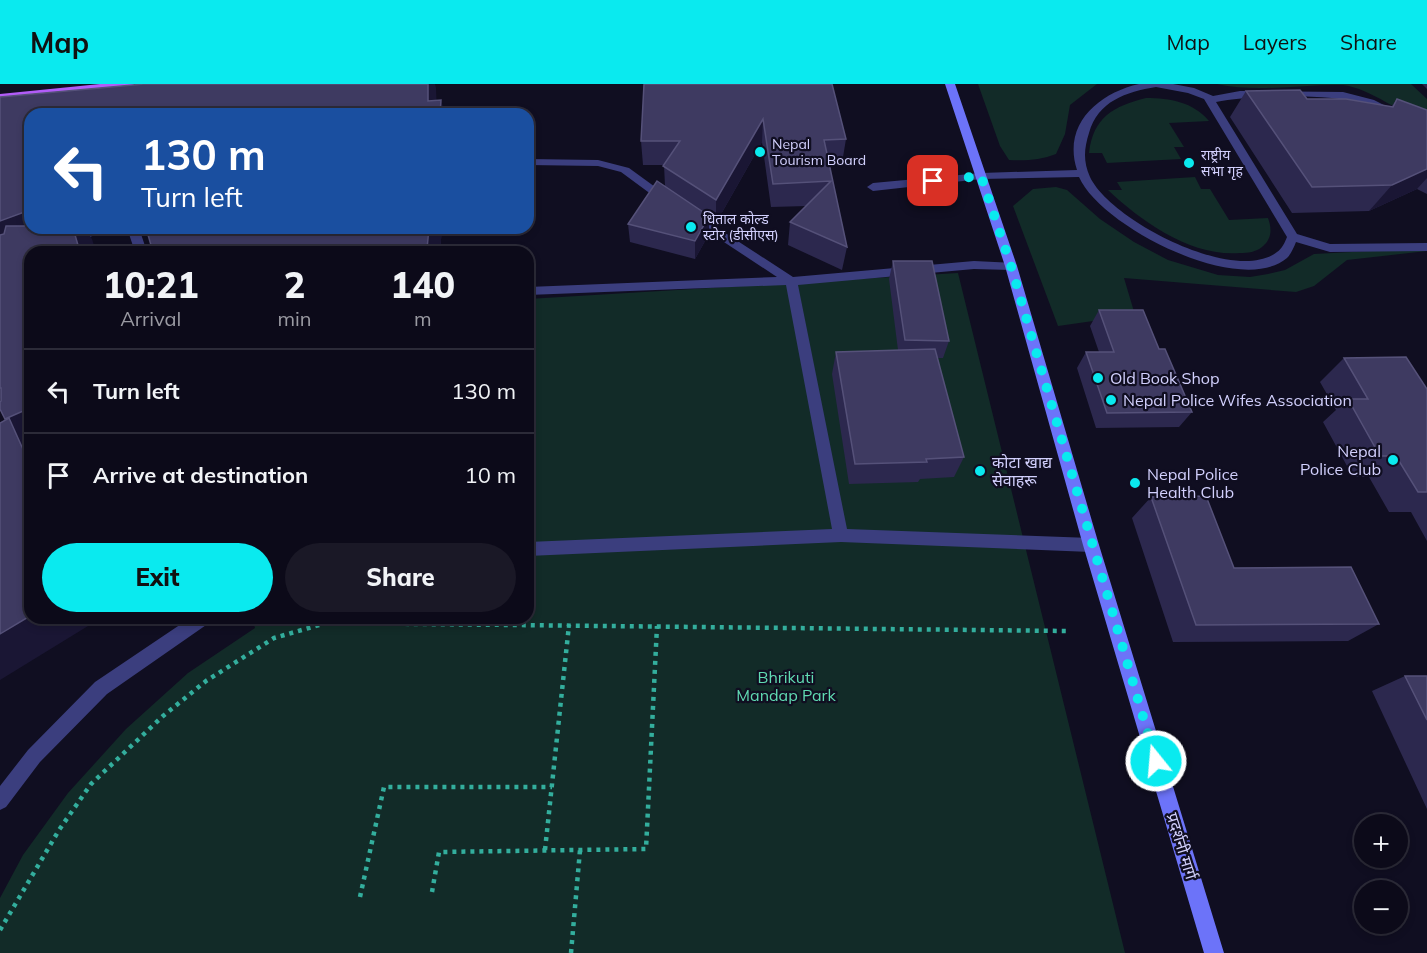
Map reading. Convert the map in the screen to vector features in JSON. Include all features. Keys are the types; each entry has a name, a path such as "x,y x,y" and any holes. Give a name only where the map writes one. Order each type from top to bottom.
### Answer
{"main road":[{"path":"0,97 129,84"},
{"name":"प्रदर्शनी मार्ग","path":"950,84 1011,266 1091,545 1214,953"}],"lane":[{"path":"1293,237 1282,256 1266,264 1248,266 1223,263 1188,254 1152,236 1120,217 1099,200 1083,173 1078,157 1088,117 1099,105 1113,96 1137,87 1156,84 1190,90 1208,97 1293,237 1330,248 1427,248"},
{"path":"1209,100 1240,94 1343,95 1378,105 1427,130"},
{"path":"534,162 597,163 625,170 648,188 791,281 841,534"},
{"path":"873,187 981,176 1083,173"},
{"path":"53,246 86,234"},
{"path":"534,291 791,281 974,265 1011,266"},
{"path":"534,549 841,534 1091,545"},
{"path":"0,801 34,756 101,688 193,624"}],"path":[{"path":"0,930 33,871 91,784 163,716 198,688 274,638 320,624"},
{"path":"488,624 1068,631"},
{"path":"545,850 569,625"},
{"path":"432,892 439,852 646,849 657,626"},
{"path":"360,897 384,787 552,787"},
{"path":"571,953 580,850"}],"green space":[{"path":"978,84 1097,84 1070,105 1065,134 1056,154 1039,159 1009,160 1000,146"},
{"path":"1217,84 1411,84 1427,99 1427,126 1375,96 1343,85 1248,88"},
{"path":"1146,98 1180,102 1196,109 1209,121 1169,123 1184,147 1174,147 1181,159 1107,163 1102,153 1089,153 1095,130 1107,115 1124,105"},
{"path":"1195,177 1201,189 1210,189 1229,220 1268,218 1270,234 1268,241 1260,249 1249,252 1222,253 1203,249 1168,235 1136,214 1108,190 1122,190 1117,182"},
{"path":"1056,187 1067,190 1100,219 1134,242 1168,260 1218,275 1250,277 1268,274 1285,270 1314,254 1427,248 1427,251 1347,260 1314,286 1296,292 1124,278 1135,315 1058,326 1013,206 1033,189"},
{"name":"Bhrikuti Mandap Park","path":"958,273 1125,953 0,953 0,898 23,855 68,793 126,729 188,673 255,628 254,624 534,624 534,299"}],"building":[{"path":"144,84 428,84 428,101 441,100 440,108 24,108 24,212 0,221 0,97"},
{"path":"644,84 832,84 846,139 824,140 847,247 790,222 831,181 773,184 763,119 716,200 663,166 680,141 641,141"},
{"path":"1300,90 1307,99 1346,99 1393,107 1397,99 1427,110 1427,169 1392,185 1312,187 1246,91"},
{"path":"657,181 709,216 695,241 628,224"},
{"path":"6,226 24,226 24,234 75,234 78,246 24,246 24,411 5,419 0,409 0,235 4,234"},
{"path":"148,234 428,234 427,246 151,246"},
{"path":"893,261 932,261 949,341 905,340"},
{"path":"1099,310 1143,310 1159,349 1165,349 1192,412 1107,413 1086,352 1114,352"},
{"path":"935,349 964,457 926,459 927,462 855,464 836,352"},
{"path":"1406,357 1427,389 1427,492 1418,492 1396,456 1380,456 1348,399 1368,399 1344,358"},
{"path":"9,418 24,452 24,620 0,634 0,423"},
{"path":"1206,496 1234,568 1351,567 1379,624 1196,625 1151,497"},
{"path":"1405,676 1427,676 1427,720"}],"place":[{"name":"Nepal Tourism Board","path":"760,152"},
{"name":"राष्ट्रीय सभा गृह","path":"1189,163"},
{"name":"धिताल कोल्ड स्टोर (डीसीएस)","path":"691,227"},
{"name":"Old Book Shop","path":"1098,378"},
{"name":"Nepal Police Wifes Association","path":"1111,400"},
{"name":"Nepal Police Club","path":"1393,460"},
{"name":"कोटा खाद्य सेवाहरू","path":"980,471"},
{"name":"Nepal Police Health Club","path":"1135,483"}],"route":[{"path":"933,181 981,176 1011,266 1156,761"}]}
